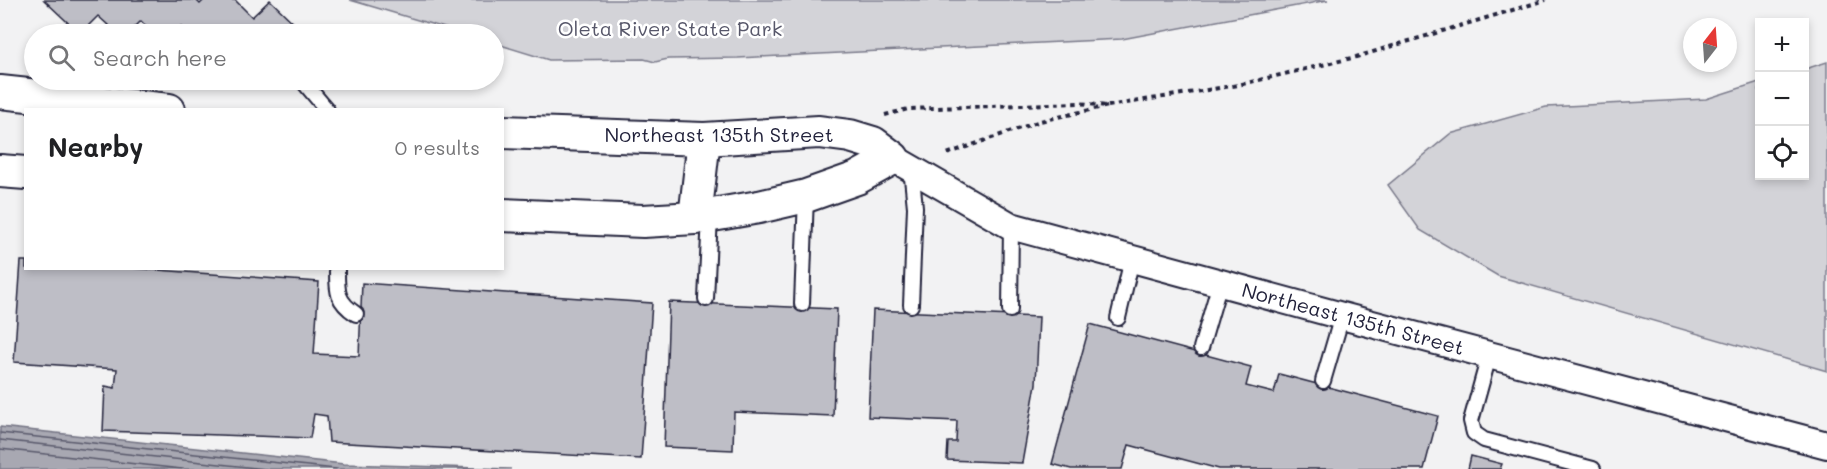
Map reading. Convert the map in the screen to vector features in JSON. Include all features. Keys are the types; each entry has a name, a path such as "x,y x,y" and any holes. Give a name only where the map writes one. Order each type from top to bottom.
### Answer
{"street":[{"path":"0,92 150,108"},
{"name":"Northeast 135th Street","path":"504,132 704,139 819,132 850,136 873,143 902,163 1011,226 1488,356 1827,445"},
{"path":"703,217 704,139"},
{"path":"504,215 643,221 703,217 806,196 902,163"},
{"path":"0,171 24,173"}],"lane":[{"path":"310,90 325,108"},
{"path":"902,163 915,207 911,305"},
{"path":"802,304 806,196"},
{"path":"703,217 706,299"},
{"path":"1010,310 1011,226"},
{"path":"1118,318 1132,259"},
{"path":"337,270 337,291 343,306 356,314"},
{"path":"1201,348 1220,283"},
{"path":"1323,381 1342,316"},
{"path":"1488,356 1471,421 1474,433 1484,440 1593,469"}],"path":[{"path":"902,163 1040,121 1108,106 1238,85 1356,57 1545,0"},
{"path":"879,117 908,109 1078,103 1108,106"}],"green space":[{"name":"Oleta River State Park","path":"350,0 1328,0 1122,39 738,58 668,59 655,62 644,59 549,60 504,46 504,24 431,24"},
{"path":"1827,62 1827,371 1498,276 1420,230 1388,185 1450,134 1546,107 1706,99 1755,83 1755,180 1809,180 1809,68"}],"water":[{"path":"0,427 344,464 511,469 0,469"}],"building":[{"path":"44,0 196,0 200,4 204,0 235,0 252,17 270,0 295,24 144,24 141,21 138,24 107,24 98,16 90,24 69,24"},
{"path":"21,261 24,261 24,270 157,270 319,282 314,354 359,356 362,283 652,303 641,459 329,442 327,416 314,414 310,438 103,431 105,386 115,388 117,369 14,362"},
{"path":"669,302 837,309 833,416 734,412 733,450 664,447"},
{"path":"873,310 1039,317 1036,384 1022,463 947,460 948,442 956,442 957,421 868,417"},
{"path":"1090,324 1251,367 1246,386 1274,393 1279,374 1438,416 1424,469 1219,469 1129,445 1122,469 1071,469 1052,464"},
{"path":"1471,456 1502,464 1500,469 1468,469"}]}
